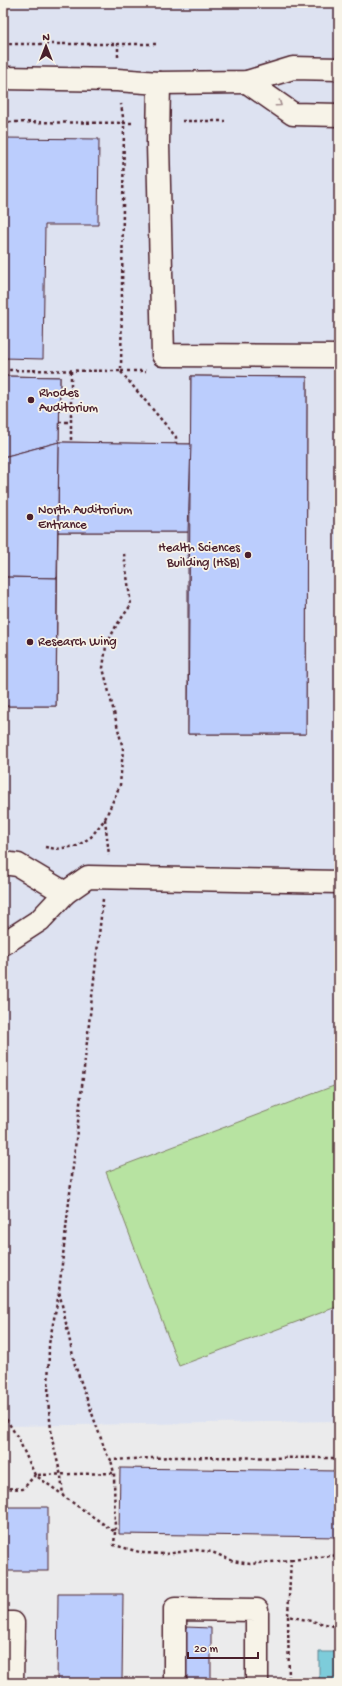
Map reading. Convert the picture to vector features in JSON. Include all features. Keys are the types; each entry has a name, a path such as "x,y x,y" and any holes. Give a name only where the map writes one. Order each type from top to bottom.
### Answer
{"lane":[{"path":"3,78 118,80 159,83 247,82 293,68 339,69"},
{"path":"247,82 293,114 339,115"},
{"path":"159,83 158,121 163,355 339,356"},
{"path":"3,863 18,865 65,893"},
{"path":"3,944 40,920 65,893 88,878 339,882"},
{"path":"175,1683 175,1609 257,1610 257,1683"},
{"path":"3,1623 13,1623 12,1683"}],"path":[{"path":"3,44 159,44"},
{"path":"118,44 118,80 124,124 121,371 176,437 176,444"},
{"path":"3,122 124,124 158,121 225,121"},
{"path":"3,370 121,371"},
{"path":"71,371 71,443"},
{"path":"59,422 71,422"},
{"path":"45,847 56,849 77,846 91,836 105,819 120,785 123,749 103,668 106,646 116,626 130,605 124,554"},
{"path":"63,1496 61,1476 52,1439 48,1401 49,1344 59,1291 106,878 110,862 105,819"},
{"path":"59,1291 75,1365 106,1453 111,1460 114,1473 114,1545 143,1553 165,1554 196,1550 212,1552 233,1561 250,1564 339,1555"},
{"path":"3,1414 18,1438 35,1475 115,1532"},
{"path":"111,1460 173,1457 339,1458"},
{"path":"35,1475 61,1476 114,1473"},
{"path":"3,1488 23,1489 35,1475"},
{"path":"289,1683 288,1616 291,1560"},
{"path":"288,1616 339,1627"}],"shaded area":[{"path":"3,3 339,3 339,1421 3,1426"}],"green space":[{"path":"339,1084 339,1306 179,1366 106,1172"}],"water":[{"path":"319,1652 339,1652 339,1683 319,1683"}],"building":[{"path":"3,138 99,139 98,225 45,225 43,359 3,358"},
{"path":"3,376 60,377 59,442 176,444 191,444 191,376 307,377 306,734 188,734 188,532 58,532 56,706 3,706"},
{"name":"Rhodes Auditorium","path":"3,376 60,377 59,442 3,457"},
{"name":"Health Sciences Building (HSB)","path":"191,376 307,377 306,734 188,734"},
{"path":"59,442 191,444 188,532 58,532"},
{"name":"North Auditorium Entrance","path":"59,442 57,578 3,577 3,457"},
{"name":"Research Wing","path":"3,577 57,578 56,706 3,706"},
{"path":"120,1468 339,1471 339,1537 119,1534"},
{"path":"3,1507 48,1507 48,1571 3,1571"},
{"path":"58,1594 123,1594 122,1683 57,1683"},
{"path":"186,1627 211,1628 211,1683 185,1683"}],"place":[{"name":"Rhodes Auditorium","path":"31,400"},
{"name":"North Auditorium Entrance","path":"30,517"},
{"name":"Health Sciences Building (HSB)","path":"248,555"},
{"name":"Research Wing","path":"30,642"}]}
